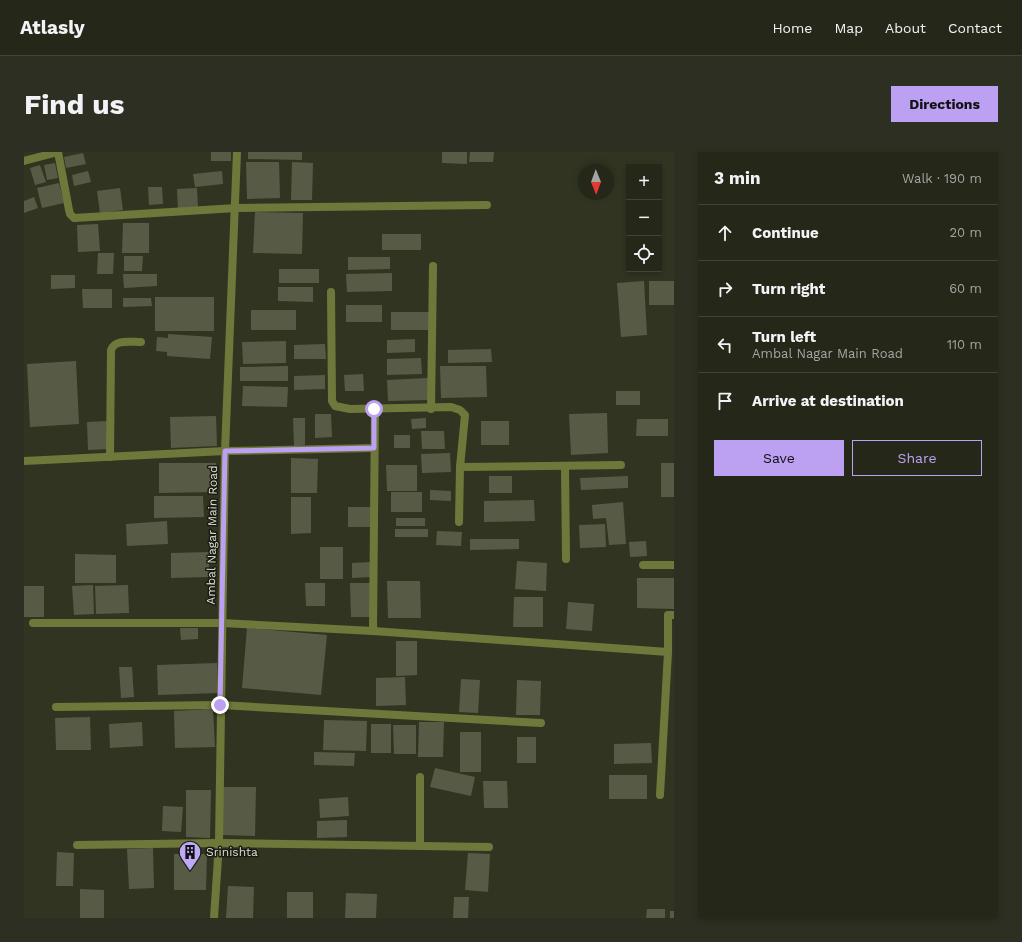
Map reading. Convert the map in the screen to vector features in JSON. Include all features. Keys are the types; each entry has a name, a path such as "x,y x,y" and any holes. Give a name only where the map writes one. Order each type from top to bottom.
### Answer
{"street":[{"path":"24,161 58,152 69,210 74,218 236,208 487,205"},
{"name":"Ambal Nagar Main Road","path":"214,918 219,843 225,451 236,208 237,152"},
{"path":"431,409 433,266"},
{"path":"331,292 332,401 335,406 340,408 374,409 451,408 460,410 465,415 460,467 459,522"},
{"path":"110,457 111,350 113,345 117,343 141,342"},
{"path":"373,631 374,409"},
{"path":"24,461 225,451 374,448"},
{"path":"460,467 621,465"},
{"path":"565,466 566,559"},
{"path":"643,565 674,565"},
{"path":"660,795 668,652 668,615 674,615"},
{"path":"33,623 222,623 373,631 668,652"},
{"path":"56,707 220,705 541,722"},
{"path":"420,777 420,846"},
{"path":"77,845 219,843 489,847"}],"building":[{"path":"211,152 231,152 231,161 211,161"},
{"path":"248,152 302,152 302,160 248,159"},
{"path":"442,152 467,152 467,164 442,163"},
{"path":"470,152 494,152 493,162 469,162"},
{"path":"83,153 86,164 66,168 64,157"},
{"path":"246,162 279,162 280,198 247,199"},
{"path":"292,162 313,163 312,200 291,200"},
{"path":"55,163 58,178 47,180 44,165"},
{"path":"40,165 46,182 35,185 30,168"},
{"path":"88,171 91,182 74,186 72,175"},
{"path":"222,171 223,184 195,187 193,174"},
{"path":"59,183 64,203 42,208 37,188"},
{"path":"148,187 162,187 163,204 149,205"},
{"path":"120,188 123,210 100,213 97,191"},
{"path":"197,188 198,208 178,209 177,189"},
{"path":"34,197 38,208 24,213 24,201"},
{"path":"255,212 303,213 302,254 253,253"},
{"path":"123,223 149,223 149,253 122,253"},
{"path":"98,224 100,251 78,252 77,225"},
{"path":"382,234 421,234 421,250 382,250"},
{"path":"98,253 114,253 113,274 97,274"},
{"path":"124,256 143,256 142,271 124,271"},
{"path":"348,257 390,257 390,269 348,270"},
{"path":"279,269 319,269 319,283 279,283"},
{"path":"392,273 392,291 347,292 346,274"},
{"path":"123,274 157,274 157,286 124,288"},
{"path":"51,275 75,275 75,288 51,289"},
{"path":"644,281 647,335 621,337 617,283"},
{"path":"649,281 674,281 674,305 649,305"},
{"path":"278,287 313,287 313,302 278,301"},
{"path":"82,289 112,289 112,308 83,308"},
{"path":"155,297 214,297 214,331 155,331"},
{"path":"123,298 151,298 152,306 123,307"},
{"path":"346,305 382,305 382,322 346,322"},
{"path":"251,310 296,310 296,330 251,330"},
{"path":"391,312 429,312 429,330 391,330"},
{"path":"168,334 212,337 210,359 167,356 167,352 156,351 157,337 168,338"},
{"path":"415,339 415,352 387,353 387,340"},
{"path":"286,341 286,363 243,364 242,342"},
{"path":"325,344 326,359 294,359 294,345"},
{"path":"491,349 492,362 448,363 448,350"},
{"path":"421,358 422,374 387,375 387,359"},
{"path":"76,361 79,424 30,427 27,364"},
{"path":"288,366 288,381 240,381 240,367"},
{"path":"440,366 486,366 487,397 441,398"},
{"path":"363,374 364,391 345,391 344,375"},
{"path":"325,375 325,389 294,390 294,376"},
{"path":"428,378 428,400 388,401 387,380"},
{"path":"243,386 288,387 287,407 242,406"},
{"path":"616,391 640,391 640,405 616,405"},
{"path":"607,413 608,453 571,455 569,414"},
{"path":"315,414 331,414 332,437 315,438"},
{"path":"216,416 217,446 171,448 170,417"},
{"path":"293,418 305,418 305,445 294,446"},
{"path":"426,418 426,428 412,429 411,419"},
{"path":"637,419 668,419 668,436 636,436"},
{"path":"108,421 109,449 88,450 87,422"},
{"path":"481,421 509,421 509,445 481,445"},
{"path":"421,431 444,431 445,449 422,449"},
{"path":"394,435 410,435 410,448 394,448"},
{"path":"450,453 451,472 422,473 421,454"},
{"path":"291,458 318,459 317,493 291,493"},
{"path":"159,463 216,463 216,492 159,493"},
{"path":"661,463 674,463 674,497 661,497"},
{"path":"386,465 417,465 417,491 387,491"},
{"path":"489,476 512,476 512,493 489,493"},
{"path":"628,476 628,488 581,490 580,478"},
{"path":"430,490 451,491 451,501 430,500"},
{"path":"391,492 422,492 422,512 391,512"},
{"path":"154,496 203,496 204,517 154,518"},
{"path":"291,497 311,497 311,533 291,534"},
{"path":"534,500 535,521 484,522 484,501"},
{"path":"623,502 626,544 609,545 606,518 593,519 592,505"},
{"path":"348,507 372,507 372,527 348,527"},
{"path":"396,518 425,518 425,526 396,526"},
{"path":"167,521 168,544 127,546 126,524"},
{"path":"605,524 606,547 580,548 579,525"},
{"path":"395,529 428,529 428,537 395,537"},
{"path":"437,531 462,532 461,546 436,545"},
{"path":"470,539 519,539 519,549 470,550"},
{"path":"646,541 647,556 630,557 629,542"},
{"path":"320,547 343,547 343,579 320,579"},
{"path":"209,552 209,577 171,578 171,553"},
{"path":"75,554 116,555 116,583 75,583"},
{"path":"517,561 547,563 546,591 515,589"},
{"path":"371,562 372,577 352,578 352,563"},
{"path":"637,578 674,578 674,609 637,608"},
{"path":"387,581 420,581 421,618 388,618"},
{"path":"305,583 325,583 325,606 306,606"},
{"path":"350,583 371,583 372,617 351,617"},
{"path":"93,585 94,614 74,615 72,586"},
{"path":"128,585 129,613 96,614 95,586"},
{"path":"24,586 44,586 44,617 24,617"},
{"path":"514,597 543,597 543,627 513,627"},
{"path":"568,602 594,604 592,631 566,629"},
{"path":"180,628 198,628 198,639 181,640"},
{"path":"247,628 327,635 321,695 242,688"},
{"path":"396,641 417,641 417,675 396,676"},
{"path":"217,663 218,693 158,695 157,665"},
{"path":"119,667 132,667 134,697 121,698"},
{"path":"405,677 406,705 376,706 376,678"},
{"path":"461,679 480,680 478,713 459,712"},
{"path":"517,680 541,681 540,715 516,715"},
{"path":"213,709 215,747 175,748 174,711"},
{"path":"90,717 91,750 56,750 55,718"},
{"path":"324,720 367,721 366,751 323,750"},
{"path":"142,722 143,746 110,748 109,724"},
{"path":"419,722 444,722 443,757 418,757"},
{"path":"371,724 391,724 391,753 371,753"},
{"path":"393,725 416,725 416,754 394,754"},
{"path":"460,732 481,732 481,772 460,772"},
{"path":"517,737 536,737 536,763 517,763"},
{"path":"651,743 652,763 614,764 614,744"},
{"path":"314,752 355,753 354,766 314,765"},
{"path":"435,768 475,777 471,796 430,787"},
{"path":"609,775 647,775 647,799 609,799"},
{"path":"483,781 507,781 508,808 484,808"},
{"path":"223,787 256,787 255,836 223,835"},
{"path":"186,790 211,790 210,838 186,837"},
{"path":"348,797 349,816 320,818 319,799"},
{"path":"163,806 183,807 181,832 162,831"},
{"path":"347,820 347,837 317,838 317,821"},
{"path":"153,848 154,888 129,889 127,849"},
{"path":"57,852 74,853 73,886 56,886"},
{"path":"468,853 490,854 488,892 465,890"},
{"name":"Srinishta","path":"174,854 207,854 206,890 174,890"},
{"path":"228,886 254,887 253,918 226,918"},
{"path":"80,889 104,890 104,918 80,918"},
{"path":"287,892 313,892 313,918 287,918"},
{"path":"346,893 377,894 376,918 345,918"},
{"path":"454,897 469,897 468,918 453,918"},
{"path":"647,909 665,909 665,918 646,918"},
{"path":"670,911 674,911 674,918 670,918"}],"place":[{"name":"Srinishta","path":"190,872"}],"route":[{"path":"220,705 225,451 374,448 374,409"}]}
